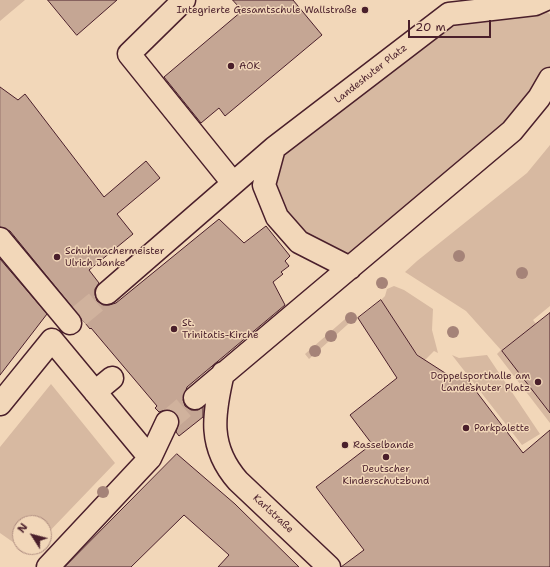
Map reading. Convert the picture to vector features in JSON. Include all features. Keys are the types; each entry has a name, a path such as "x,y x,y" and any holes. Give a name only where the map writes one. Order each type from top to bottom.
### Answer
{"street":[{"path":"184,0 129,54 233,183"},
{"name":"Landeshuter Platz","path":"107,293 274,148 449,14 535,4 544,0"},
{"path":"195,398 512,131 539,98 550,79"},
{"path":"274,148 264,185 277,217 298,242 350,268"},
{"path":"0,239 55,305 74,320 52,340 0,404"},
{"path":"52,340 150,458"},
{"name":"Karlstraße","path":"223,373 216,414 215,435 220,457 227,469 238,481 330,567"},
{"path":"95,392 112,378"},
{"path":"48,567 150,458 167,422"}],"shaded area":[{"path":"0,0 25,0 0,21"},
{"path":"535,4 550,14 550,79 539,98 350,268 299,242 264,185 274,148 449,14"},
{"path":"550,145 550,306 533,320 536,324 502,351 550,413 550,423 497,354 501,350 466,311 405,272 527,173"},
{"path":"394,286 404,290 433,309 432,330 438,353 434,351 424,361 411,347 381,300 385,296 387,289"},
{"path":"352,313 356,317 309,359 305,354"},
{"path":"452,355 459,358 487,355 540,434 522,445"},
{"path":"51,384 115,463 52,529 52,515 12,515 12,541 0,533 0,447"}],"building":[{"path":"48,0 117,0 77,35"},
{"name":"AOK","path":"233,0 293,0 322,35 225,116 219,108 201,123 164,77 242,11"},
{"path":"0,87 18,100 25,94 104,197 146,161 160,178 117,214 133,234 89,270 99,283 95,289 95,295 97,301 103,305 116,303 219,219 244,243 266,226 290,256 285,261 289,266 281,272 283,274 273,282 285,305 187,387 183,400 185,406 191,410 198,410 203,407 203,417 179,436 176,432 179,421 177,415 173,411 166,410 159,412 155,408 157,406 91,328 90,329 10,231 0,227"},
{"path":"0,259 47,314 0,375"},
{"name":"Parkpalette","path":"381,300 417,355 456,380 463,374 523,453 550,430 550,567 341,567 364,550 316,487 372,444 350,415 397,378 358,318"},
{"name":"Doppelsporthalle am Landeshuter Platz","path":"550,313 550,413 502,351"},
{"path":"177,454 235,504 299,567 218,567 229,555 184,515 131,567 65,567"}],"tunnel":[{"path":"79,316 107,293"},
{"path":"167,422 195,398"}],"place":[{"name":"Integrierte Gesamtschule Wallstraße","path":"365,10"},
{"name":"AOK","path":"231,66"},
{"name":"Schuhmachermeister Ulrich Janke","path":"57,257"},
{"name":"St. Trinitatis-Kirche","path":"174,329"},
{"name":"Doppelsporthalle am Landeshuter Platz","path":"538,382"},
{"name":"Parkpalette","path":"466,428"},
{"name":"Rasselbande","path":"345,445"},
{"name":"Deutscher Kinderschutzbund","path":"386,457"}]}
